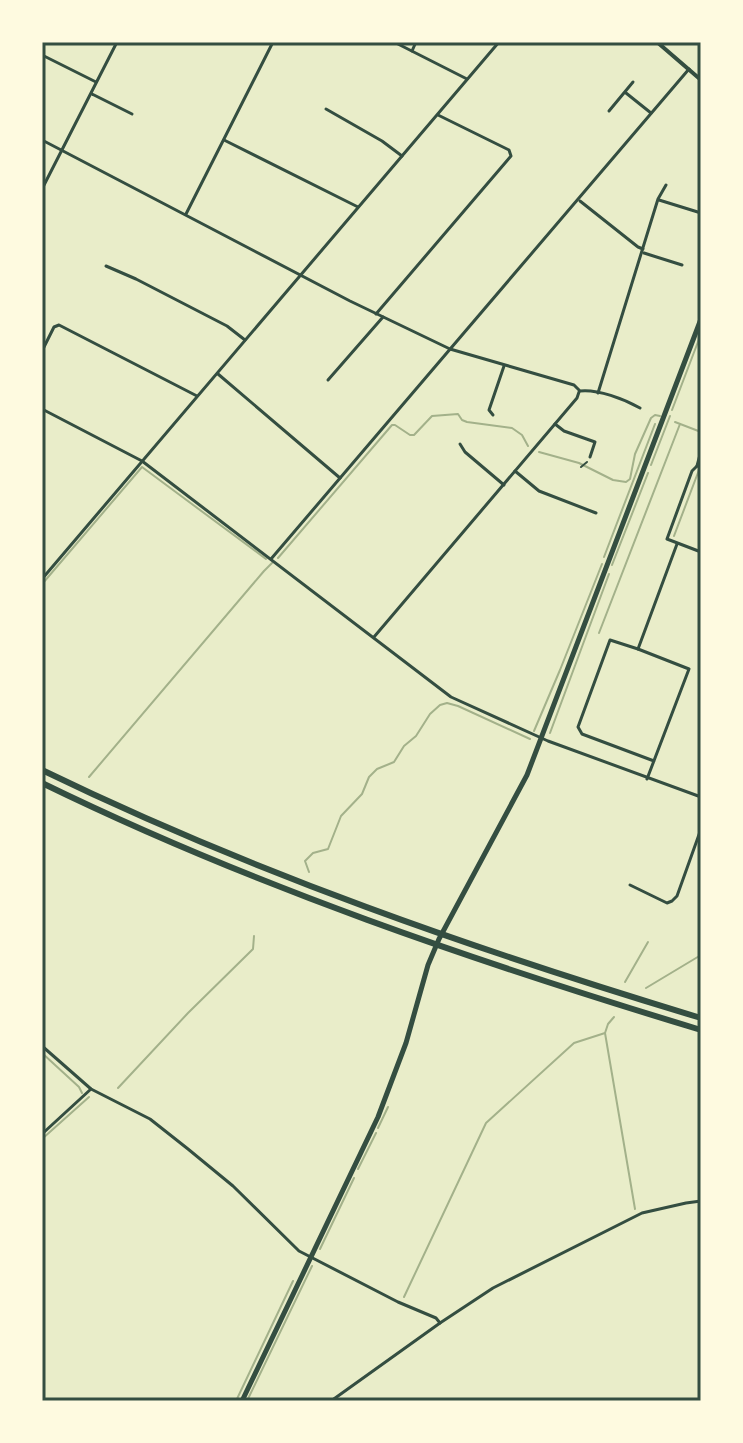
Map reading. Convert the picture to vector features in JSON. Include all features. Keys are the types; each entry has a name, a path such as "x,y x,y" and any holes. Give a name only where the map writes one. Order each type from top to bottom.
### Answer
{"highway":[{"path":"42,770 223,852 360,905 517,960 701,1018"},
{"path":"42,783 232,868 356,916 514,971 701,1030"}],"main road":[{"path":"242,1401 389,1089 406,1043 428,965 450,918 512,806 541,739 701,319"}],"street":[{"path":"42,189 117,42"},
{"path":"186,214 273,42"},
{"path":"394,42 467,79"},
{"path":"412,51 416,42"},
{"path":"42,579 499,42"},
{"path":"657,42 701,80"},
{"path":"42,55 96,82"},
{"path":"271,559 689,69"},
{"path":"609,111 633,82"},
{"path":"625,92 651,113"},
{"path":"91,93 132,114"},
{"path":"326,109 402,156"},
{"path":"376,314 511,156 509,150 437,114"},
{"path":"42,140 376,314 450,349 574,385 580,391"},
{"path":"224,140 358,207"},
{"path":"598,393 658,199 666,185"},
{"path":"658,199 701,213"},
{"path":"578,200 638,247 682,265"},
{"path":"106,266 227,326 245,340"},
{"path":"328,380 383,317"},
{"path":"42,351 54,327 59,325 197,396"},
{"path":"493,415 489,410 504,366"},
{"path":"217,373 340,478"},
{"path":"580,391 598,393 640,408"},
{"path":"374,637 580,391"},
{"path":"42,409 142,461 451,697 541,739 701,797"},
{"path":"555,424 564,431 595,442 590,457"},
{"path":"460,444 465,452 504,485"},
{"path":"701,451 699,466 692,471 667,539 701,552"},
{"path":"515,471 539,491 596,513"},
{"path":"638,649 677,543"},
{"path":"647,779 654,761 689,669 610,640 578,727 582,734 654,761"},
{"path":"630,885 667,903 672,901 677,896 701,829"},
{"path":"42,1046 91,1089 150,1119 233,1186 299,1251 436,1318 440,1323"},
{"path":"42,1134 91,1089"},
{"path":"331,1401 493,1288 642,1213 701,1201"}],"path":[{"path":"581,467 586,463"}],"waterway":[{"path":"672,410 701,334"},
{"path":"278,558 392,425 414,435 432,416 458,414 467,422 512,428 522,435 528,446"},
{"path":"539,452 579,463 613,480 626,482 630,479 635,454 651,418 660,416"},
{"path":"651,465 670,416"},
{"path":"675,422 701,432"},
{"path":"604,557 655,424"},
{"path":"599,633 680,424"},
{"path":"43,583 142,467 266,559"},
{"path":"674,536 699,470"},
{"path":"612,565 648,473"},
{"path":"89,777 272,563"},
{"path":"534,731 602,564"},
{"path":"550,733 609,574"},
{"path":"309,872 305,861 313,853 328,849 341,816 362,794 369,777 377,769 394,762 440,705 458,706 530,739"},
{"path":"118,1088 253,949 254,936"},
{"path":"625,982 648,942"},
{"path":"646,988 701,955"},
{"path":"614,1017 605,1033 635,1209"},
{"path":"404,1297 486,1123 574,1043 605,1033"},
{"path":"42,1053 82,1093"},
{"path":"42,1139 89,1097"},
{"path":"378,1128 388,1107"},
{"path":"358,1169 376,1133"},
{"path":"320,1249 354,1178"},
{"path":"247,1401 312,1266"},
{"path":"236,1401 293,1281"}]}
